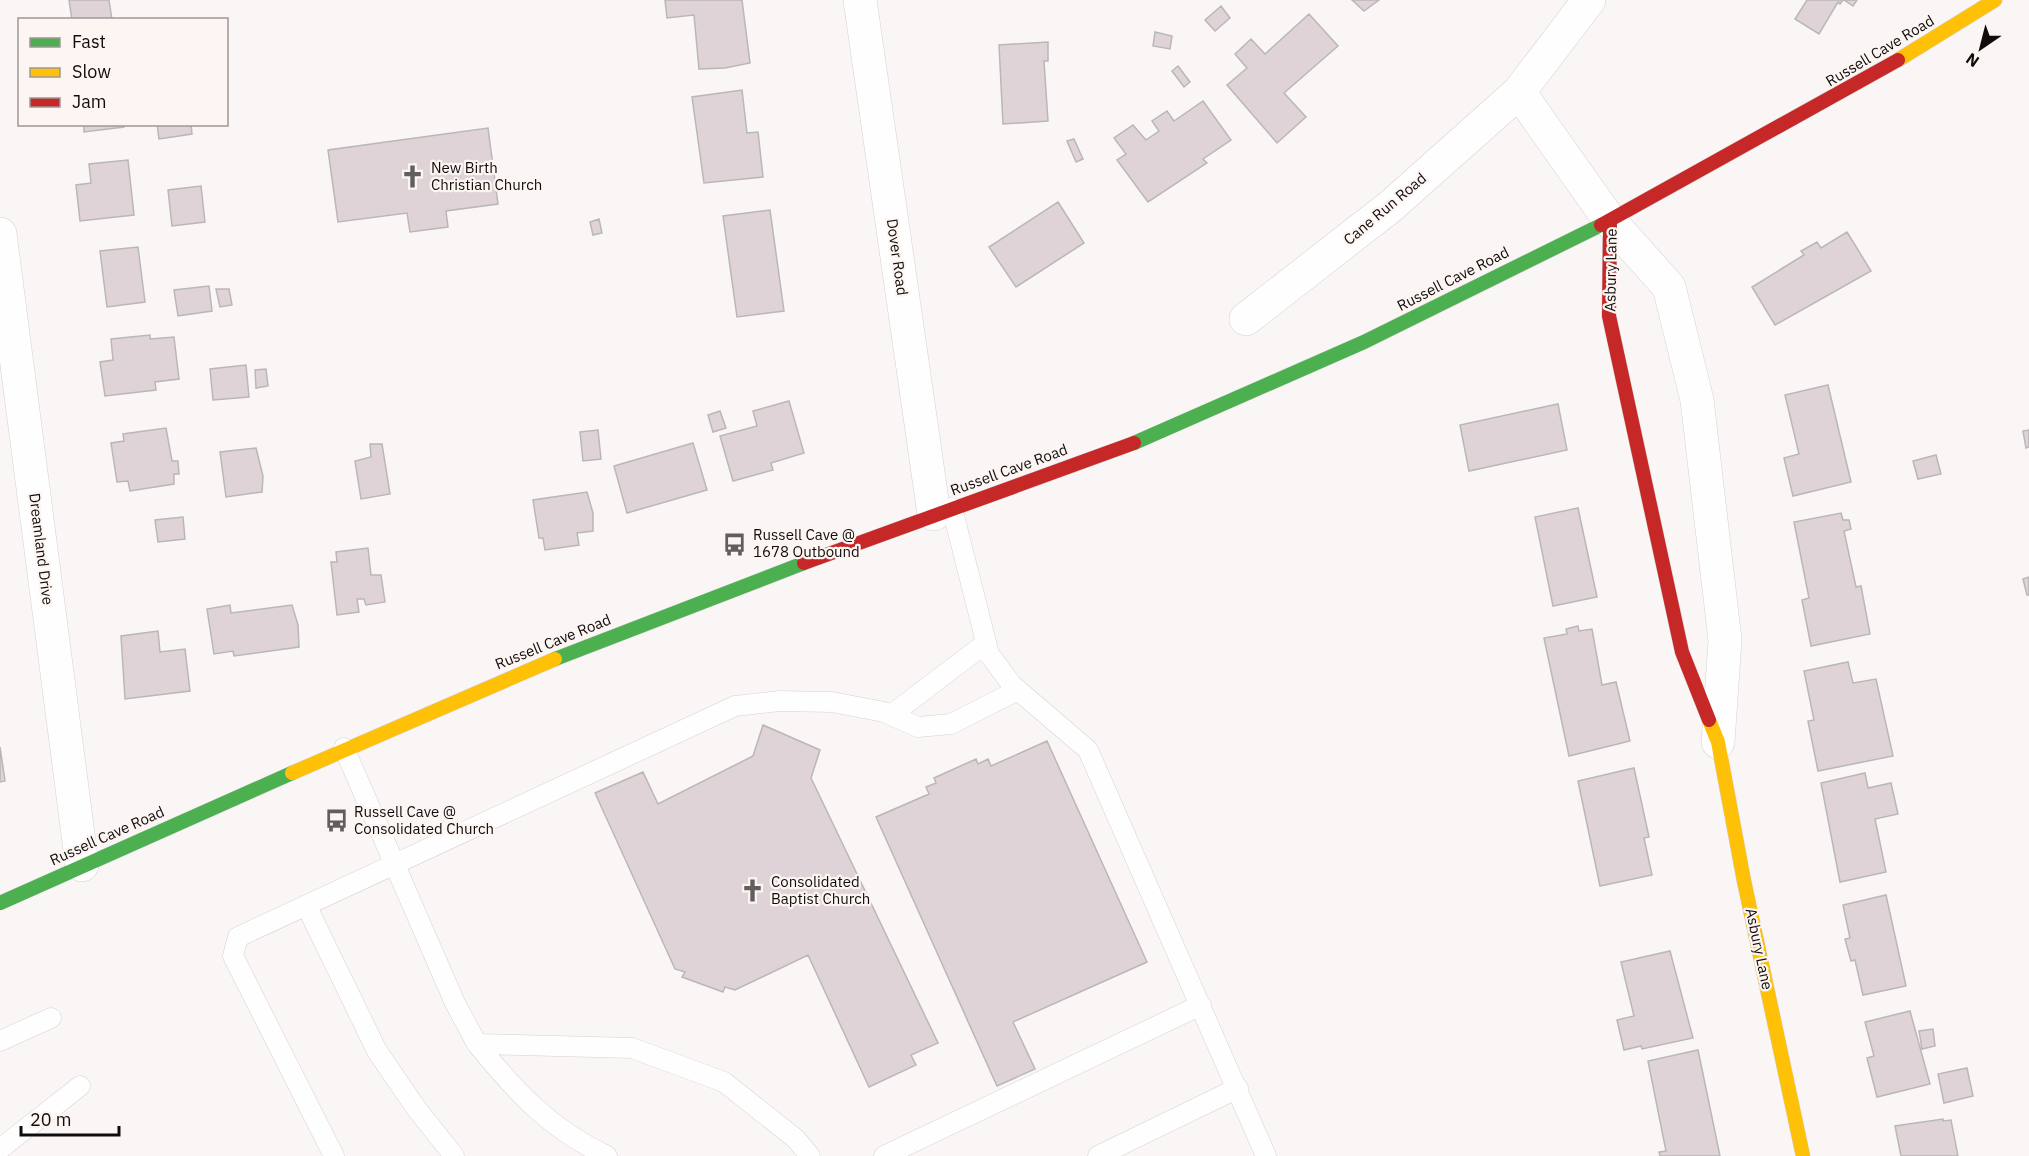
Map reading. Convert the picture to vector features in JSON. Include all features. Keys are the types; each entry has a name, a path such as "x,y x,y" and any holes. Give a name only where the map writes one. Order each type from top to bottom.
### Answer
{"main road":[{"name":"Russell Cave Road","path":"0,903 344,748 479,690 650,621 943,511 1140,441 1364,342 1610,221 1876,74 1995,0"},
{"name":"Asbury Lane","path":"1610,221 1610,316 1682,652 1718,742 1744,881 1803,1156"}],"street":[{"name":"Cane Run Road","path":"1246,319 1391,206 1519,92 1589,0"},
{"name":"Dover Road","path":"867,8 943,511"},
{"path":"1519,92 1610,221"},
{"name":"Asbury Lane","path":"1610,221 1669,287 1697,399 1725,640 1718,742"},
{"name":"Dreamland Drive","path":"0,234 82,865"}],"lane":[{"path":"943,511 989,654 1018,690 1088,750 1266,1156"},
{"path":"891,715 986,643"},
{"path":"334,1156 233,956 238,937 735,706 780,701 832,702 891,715 918,727 951,724 1018,690"},
{"path":"344,748 454,1002 477,1044 511,1086 567,1136 607,1156"},
{"path":"306,905 377,1051 416,1108 454,1156"},
{"path":"885,1156 1201,1005"},
{"path":"0,1041 51,1018"},
{"path":"477,1044 632,1048 724,1082 796,1139 810,1156"},
{"path":"0,1149 80,1086"},
{"path":"1098,1156 1238,1088"}],"building":[{"path":"69,0 109,0 112,18 72,18"},
{"path":"665,0 742,0 750,63 725,68 699,69 694,15 667,18"},
{"path":"1352,0 1379,0 1364,11"},
{"path":"1807,0 1843,0 1840,4 1838,2 1819,34 1795,19"},
{"path":"1844,0 1857,0 1853,6"},
{"path":"1221,6 1230,18 1215,31 1205,20"},
{"path":"1309,14 1338,46 1284,93 1306,117 1277,143 1227,85 1247,68 1235,54 1251,39 1265,54"},
{"path":"1155,32 1172,36 1170,49 1153,46"},
{"path":"1048,42 1048,61 1044,61 1048,121 1003,124 999,45"},
{"path":"1178,66 1190,82 1184,87 1172,71"},
{"path":"742,90 747,133 758,132 763,177 704,183 692,97"},
{"path":"1203,101 1231,140 1203,159 1207,163 1148,202 1117,160 1126,154 1114,138 1133,125 1146,140 1159,131 1152,121 1167,111 1174,121"},
{"path":"84,126 124,126 124,127 84,132"},
{"path":"157,126 191,126 192,134 159,139"},
{"name":"New Birth Christian Church","path":"488,128 498,204 446,211 448,227 410,232 407,213 338,222 328,150"},
{"path":"1074,139 1083,159 1076,162 1067,141"},
{"path":"128,160 134,215 80,221 76,185 91,183 89,164"},
{"path":"201,186 205,222 172,226 168,190"},
{"path":"1058,202 1084,243 1016,287 989,247"},
{"path":"770,210 784,311 737,317 723,216"},
{"path":"599,219 602,233 593,235 590,222"},
{"path":"1847,232 1871,271 1775,325 1752,287 1804,255 1801,251 1817,242 1821,248"},
{"path":"138,247 145,302 107,307 100,251"},
{"path":"209,286 212,311 178,316 174,290"},
{"path":"216,289 229,289 232,305 220,307"},
{"path":"150,335 150,339 174,337 179,379 155,382 156,390 105,396 100,362 113,360 111,339"},
{"path":"246,365 249,397 213,400 210,369"},
{"path":"266,369 268,386 256,388 255,370"},
{"path":"1828,385 1851,482 1793,496 1784,458 1799,454 1785,395"},
{"path":"789,401 804,453 771,463 773,470 733,481 720,436 757,426 753,411"},
{"path":"1558,404 1567,450 1469,471 1460,425"},
{"path":"720,411 726,428 713,432 708,415"},
{"path":"166,428 172,461 178,461 179,474 174,474 174,484 130,491 128,481 117,482 111,443 124,441 123,434"},
{"path":"598,430 601,459 583,461 580,432"},
{"path":"2029,430 2029,447 2026,448 2023,431"},
{"path":"693,443 707,490 627,513 614,466"},
{"path":"370,444 382,444 390,494 361,499 355,461 371,457"},
{"path":"256,448 263,476 262,492 226,497 220,452"},
{"path":"1936,455 1941,474 1918,479 1913,461"},
{"path":"587,492 593,513 593,531 577,533 579,545 545,550 543,538 539,538 533,500"},
{"path":"1578,508 1597,597 1553,606 1535,517"},
{"path":"1841,513 1843,520 1849,520 1851,529 1844,531 1856,587 1861,586 1870,634 1811,646 1802,600 1809,598 1794,522"},
{"path":"183,517 185,539 158,542 155,520"},
{"path":"368,548 371,575 381,575 385,602 366,605 364,599 357,599 359,612 337,615 331,562 337,562 336,552"},
{"path":"2029,577 2029,595 2027,595 2023,579"},
{"path":"230,605 231,613 292,605 298,625 299,647 234,656 233,651 214,654 207,609"},
{"path":"1578,626 1579,631 1592,629 1602,685 1616,682 1630,741 1569,756 1544,638 1567,634 1566,629"},
{"path":"158,631 160,652 185,649 190,691 125,699 121,636"},
{"path":"1848,662 1853,683 1876,679 1893,756 1818,771 1808,721 1814,720 1804,671"},
{"name":"Consolidated Baptist Church","path":"763,725 820,750 811,778 938,1043 911,1055 916,1065 869,1087 808,955 735,990 725,987 723,992 682,977 685,972 675,969 595,793 643,772 658,804 753,756"},
{"path":"1047,741 1147,962 1013,1022 1035,1069 997,1086 876,817 929,794 926,787 936,783 934,778 976,759 978,764 988,759 991,766"},
{"path":"0,747 5,781 0,782"},
{"path":"1634,768 1649,837 1644,838 1652,875 1600,886 1578,781"},
{"path":"1865,773 1868,788 1891,783 1898,814 1875,819 1886,872 1840,882 1821,783"},
{"path":"1886,895 1906,986 1863,995 1855,960 1851,961 1845,939 1850,938 1843,905"},
{"path":"1670,951 1693,1038 1642,1049 1641,1046 1624,1050 1617,1020 1634,1016 1621,962"},
{"path":"1910,1011 1930,1084 1877,1097 1867,1058 1874,1056 1865,1022"},
{"path":"1933,1029 1935,1046 1922,1049 1919,1031"},
{"path":"1698,1050 1720,1156 1660,1156 1659,1152 1666,1151 1648,1061"},
{"path":"1967,1068 1973,1096 1944,1103 1938,1074"},
{"path":"1943,1119 1943,1121 1951,1120 1958,1156 1901,1156 1895,1126"}],"traffic: fast":[{"path":"1134,443 1364,342 1601,225"},
{"path":"555,659 804,563"},
{"path":"0,903 292,773"}],"traffic: slow":[{"path":"1898,60 1995,0"},
{"path":"292,773 555,659"},
{"path":"1709,720 1718,742 1744,881 1803,1156"}],"traffic: jam":[{"path":"1601,225 1898,60"},
{"path":"1610,221 1609,316 1682,652 1709,720"},
{"path":"804,563 1134,443"}],"place":[{"name":"New Birth Christian Church","path":"413,177"},
{"name":"Russell Cave @ 1678 Outbound","path":"735,544"},
{"name":"Russell Cave @ Consolidated Church","path":"336,821"},
{"name":"Consolidated Baptist Church","path":"753,891"}]}
